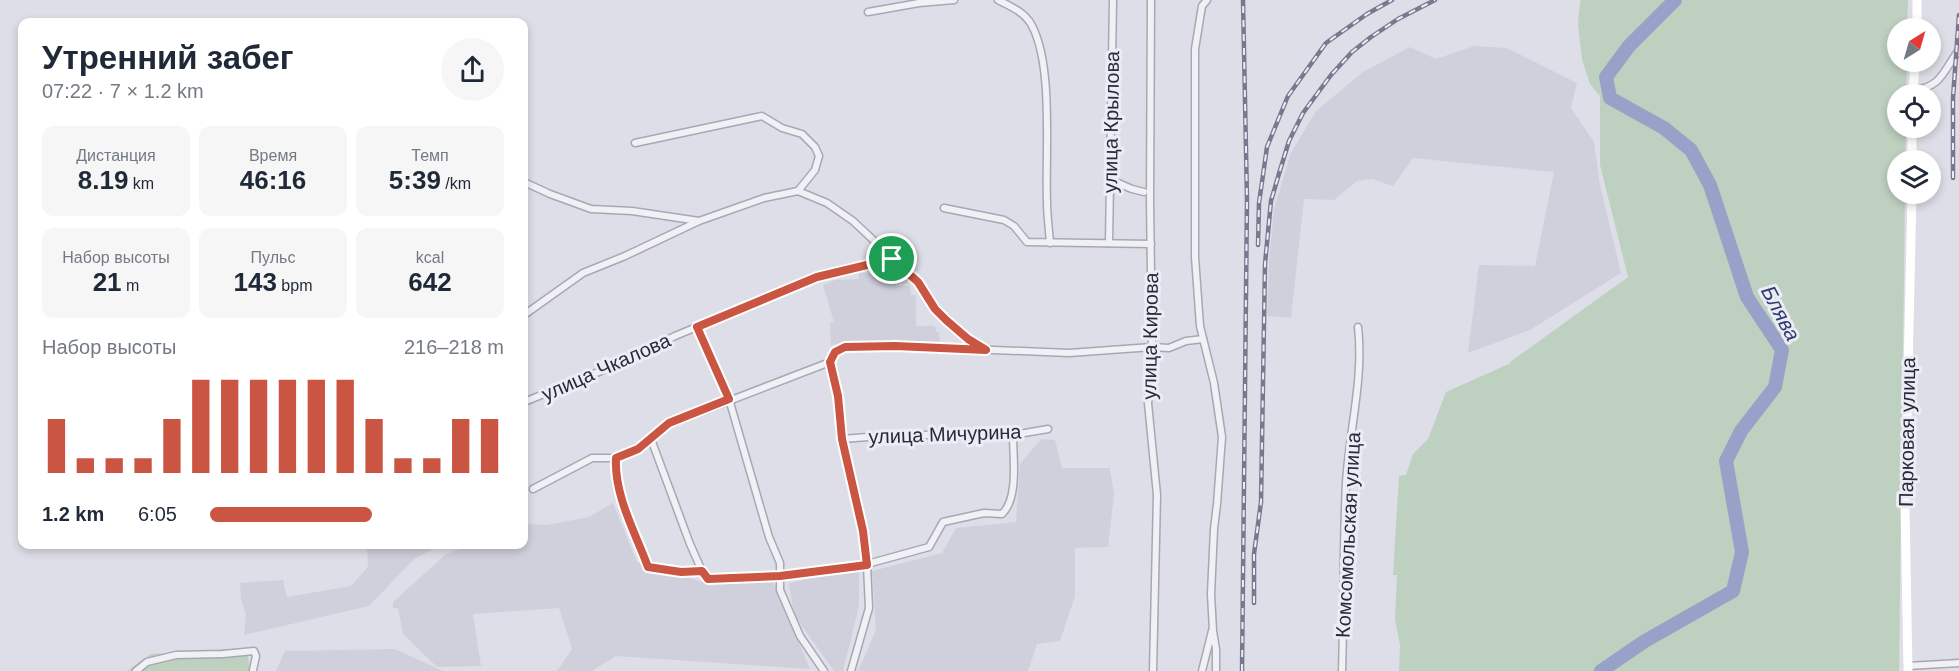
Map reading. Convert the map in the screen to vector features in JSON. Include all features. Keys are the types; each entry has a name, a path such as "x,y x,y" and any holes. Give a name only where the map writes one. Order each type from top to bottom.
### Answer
{"street":[{"path":"868,12 919,3 954,0"},
{"path":"998,0 1017,10 1030,24 1039,46 1044,71 1050,243"},
{"name":"улица Крылова","path":"1109,243 1113,0"},
{"name":"улица Кирова","path":"1151,0 1152,347 1148,403 1157,495 1154,671"},
{"path":"1207,0 1202,3 1195,49 1195,257 1200,326 1214,383 1222,437 1211,594 1216,671"},
{"path":"1917,0 1917,18"},
{"path":"1934,84 1959,50"},
{"path":"635,143 762,116 782,128 802,134 815,147 819,156 815,170 798,191"},
{"path":"1111,180 1144,192"},
{"path":"528,184 591,208 632,211 699,221"},
{"path":"528,312 583,273 699,221 764,198 798,191 827,203 853,221 918,282 935,309 946,320 968,339 986,350"},
{"name":"Парковая улица","path":"1908,668 1905,506 1912,204"},
{"path":"944,208 1004,220 1014,226 1027,242 1151,244"},
{"name":"улица Чкалова","path":"528,400 817,277 892,259"},
{"path":"697,327 729,399 770,537 780,563 780,590 800,636 824,671"},
{"name":"Комсомольская улица","path":"1342,671 1346,481 1358,373 1360,347 1358,327"},
{"path":"533,489 592,458 616,458 638,449 669,423 830,362 835,352 845,347 895,346 1069,353 1152,347 1169,348 1186,341 1203,339"},
{"name":"улица Мичурина","path":"830,362 838,396 842,439 863,531 869,608 851,671"},
{"name":"улица Мичурина","path":"842,439 894,435 1013,435 1048,429"},
{"path":"651,439 690,544 708,579 780,576 866,567 929,547 943,522 984,513 1002,514 1007,510 1013,494 1013,435"},
{"path":"616,458 615,474 626,511 648,567 681,572 702,571"},
{"path":"1202,671 1213,631"},
{"path":"136,671 147,662 177,655 254,651 258,655 254,670"},
{"path":"1908,668 1959,663"}],"shaded area":[{"path":"1474,46 1507,48 1577,83 1571,108 1594,142 1600,185 1621,273 1530,330 1468,353 1479,265 1535,266 1554,172 1413,158 1393,186 1372,179 1357,181 1334,200 1304,199 1291,318 1267,316 1274,209 1291,153 1316,111 1363,72 1410,47 1436,59"},
{"path":"896,272 896,286 910,286 911,295 916,295 916,326 935,326 936,332 939,332 940,341 831,345 830,323 834,322 823,285 835,280 859,279 859,273"},
{"path":"1041,439 1055,440 1062,468 1110,468 1114,495 1108,547 1075,548 1075,596 1060,641 1037,644 1028,671 858,671 876,630 872,571 942,553 956,528 1016,522 1020,464"},
{"path":"613,503 637,562 702,582 773,582 810,669 616,656 592,671 557,671 572,649 559,608 473,614 481,666 437,667 403,634 398,608 393,608 393,602 445,555 460,549 528,549 528,525 547,525 589,517"},
{"path":"367,549 433,549 413,560 369,606 244,635 246,616 240,583 283,580 287,597 351,586 368,567"},
{"path":"859,569 859,606 843,671 834,671 794,615 789,583"},
{"path":"395,649 443,671 276,671 285,651"}],"green space":[{"path":"1581,0 1908,0 1907,18 1887,18 1887,72 1907,72 1906,84 1887,84 1887,138 1906,138 1905,150 1887,150 1887,204 1905,204 1899,671 1399,671 1400,645 1395,620 1397,575 1393,575 1399,476 1406,475 1413,454 1428,439 1446,392 1511,363 1628,277 1600,165 1600,96 1590,84 1582,59 1578,24"},
{"path":"247,648 250,671 127,671 151,654"}],"waterway":[{"name":"Блява","path":"1601,671 1645,641 1733,591 1742,552 1726,461 1741,431 1775,387 1782,350 1747,297 1710,185 1691,150 1664,128 1610,98 1606,77 1629,46 1675,0"}],"railway":[{"path":"1242,671 1247,200 1243,0"},
{"path":"1258,245 1259,203 1267,147 1288,96 1326,43 1367,14 1392,0"},
{"path":"1254,603 1254,554 1261,502 1265,264 1271,201 1278,177 1289,141 1303,113 1331,75 1352,52 1371,37 1398,19 1435,0"},
{"path":"1953,178 1953,98 1959,15"}],"route":[{"path":"892,259 918,282 935,309 957,331 986,350 895,346 845,347 837,350 833,355 830,362 838,396 842,439 863,531 867,565 780,576 708,579 702,571 681,572 648,567 626,511 615,474 616,458 638,449 669,423 729,399 697,327 817,277 892,259"}]}
